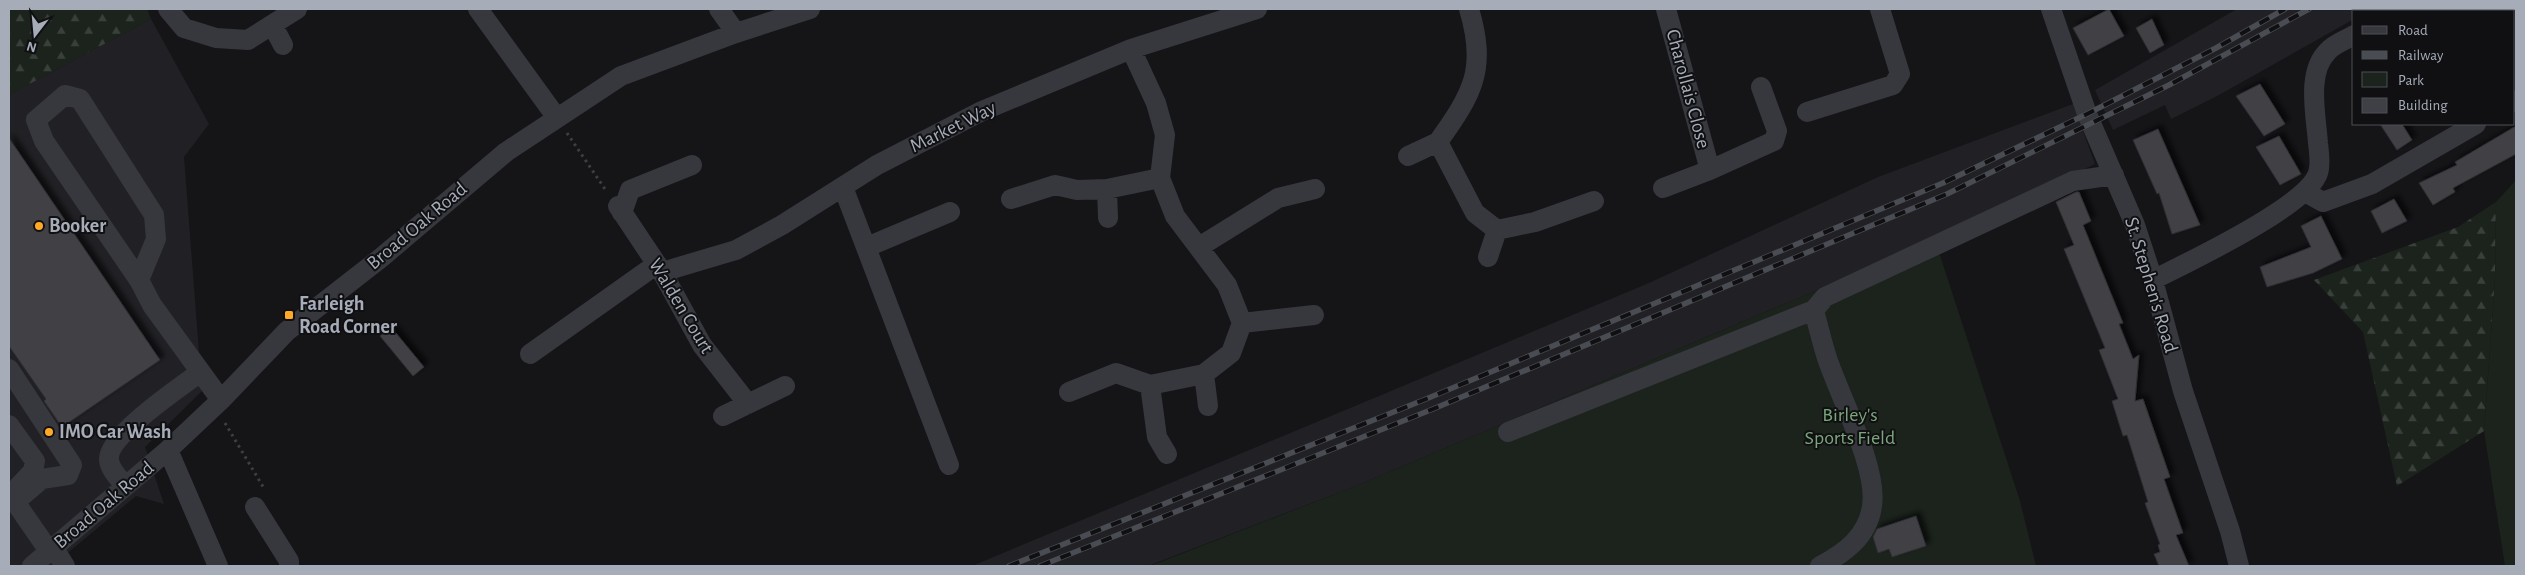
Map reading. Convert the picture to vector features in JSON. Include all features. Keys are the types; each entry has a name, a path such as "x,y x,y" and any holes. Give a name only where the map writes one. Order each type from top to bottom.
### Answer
{"street":[{"path":"168,9 184,28 216,38 248,40 297,9"},
{"path":"478,9 557,118"},
{"path":"719,9 736,32"},
{"name":"Broad Oak Road","path":"32,566 168,450 221,400 287,331 382,257 506,152 621,76 736,32 810,9"},
{"name":"Market Way","path":"530,354 659,268 736,250 782,225 877,165 982,111 1131,49 1257,9"},
{"path":"1408,156 1438,142 1465,105 1476,73 1476,32 1468,9"},
{"name":"Charollais Close","path":"1666,9 1710,170"},
{"path":"1807,112 1893,86 1900,74 1880,9"},
{"name":"St. Stephen's Road","path":"2051,9 2087,114 2135,225 2153,280 2183,391 2230,531 2239,566"},
{"path":"272,26 283,45"},
{"path":"2153,280 2236,239 2305,192 2318,174 2319,150 2314,87 2318,64 2328,50 2352,36"},
{"path":"1070,392 1116,373 1150,385 1204,374 1232,353 1242,323 1227,285 1175,216 1160,178 1164,135 1156,103 1131,49"},
{"name":"Charollais Close","path":"1663,188 1710,170 1774,141 1777,131 1761,87"},
{"path":"139,280 156,239 154,215 80,99 65,95 36,120 44,141 139,280 152,305 199,373 221,400"},
{"path":"2305,192 2324,202 2372,184 2474,125"},
{"path":"1438,142 1464,187 1475,213 1497,230 1535,222 1594,201"},
{"path":"620,210 630,190 692,165"},
{"path":"1508,432 1814,310 1825,297 2074,181 2114,175"},
{"path":"1011,199 1055,185 1077,190 1107,189 1160,178"},
{"path":"843,187 949,465"},
{"path":"1107,189 1108,218"},
{"path":"1199,247 1278,198 1315,189"},
{"name":"Walden Court","path":"620,210 659,268 702,345 748,404"},
{"path":"867,247 950,212"},
{"path":"1488,257 1497,230"},
{"path":"1814,310 1827,358 1873,480 1872,506 1865,528 1853,545 1820,566"},
{"path":"1242,323 1314,315"},
{"path":"9,369 72,465 68,475 42,479 11,497"},
{"path":"125,486 112,470 109,459 111,447 124,432 199,373"},
{"path":"1204,374 1208,406"},
{"path":"1150,385 1157,437 1167,454"},
{"path":"723,416 785,386"},
{"path":"9,425 35,461 33,471 11,497"},
{"path":"168,450 218,566"},
{"path":"11,497 65,566"},
{"path":"262,503 289,561 289,566"}],"path":[{"path":"557,118 620,210"},
{"path":"221,400 220,415 262,503"}],"shaded area":[{"path":"2237,9 2371,9 2352,10 2352,20 2219,95 2171,119 2165,105 2113,130 2095,90"},
{"path":"151,19 209,124 184,157 202,391 145,447 164,504 136,496 52,566 9,566 9,95"},
{"path":"2073,104 2095,164 1935,240 1356,486 1148,566 972,566 1649,283 1878,177"}],"green space":[{"path":"9,9 147,9 151,19 9,95"},
{"path":"2516,180 2516,566 2505,566 2484,431 2495,279 2496,202"},
{"path":"2496,202 2495,279 2484,431 2397,486 2363,332 2314,280 2458,227"},
{"name":"Birley's Sports Field","path":"1935,240 2020,501 2036,566 1150,566 1356,486"}],"building":[{"path":"2109,9 2124,36 2088,55 2073,28"},
{"path":"2152,19 2164,45 2150,53 2136,28"},
{"path":"2260,84 2285,124 2264,136 2236,96"},
{"path":"2381,125 2403,125 2412,140 2397,150"},
{"path":"2516,126 2516,154 2453,188 2455,192 2433,205 2419,183 2457,165 2455,162"},
{"path":"2158,129 2200,225 2172,234 2159,193 2157,194 2133,140"},
{"path":"2279,136 2301,174 2280,185 2256,147"},
{"name":"Booker","path":"9,138 160,360 62,427 44,401 46,399 9,346"},
{"path":"2079,192 2091,221 2083,225 2123,323 2119,324 2133,359 2139,355 2135,401 2143,399 2170,477 2164,479 2183,533 2176,535 2189,566 2159,566 2154,554 2160,552 2158,545 2160,544 2145,503 2148,502 2127,435 2123,436 2112,401 2118,399 2099,350 2105,348 2064,249 2074,245 2056,202"},
{"path":"2394,199 2407,221 2382,233 2371,211"},
{"path":"2321,216 2342,259 2313,273 2267,287 2260,267 2311,247 2301,226"},
{"path":"391,327 424,367 413,376 380,336"},
{"path":"1916,516 1926,546 1892,557 1889,549 1878,553 1873,537 1877,529"}],"railway":[{"path":"1009,566 1426,399 1943,183 2087,114 2216,48 2285,9"},
{"path":"1040,566 1433,409 1947,194 2169,85 2309,9"}],"place":[{"name":"Booker","path":"39,226"},
{"name":"Farleigh Road Corner","path":"289,315"},
{"name":"IMO Car Wash","path":"49,432"}]}
